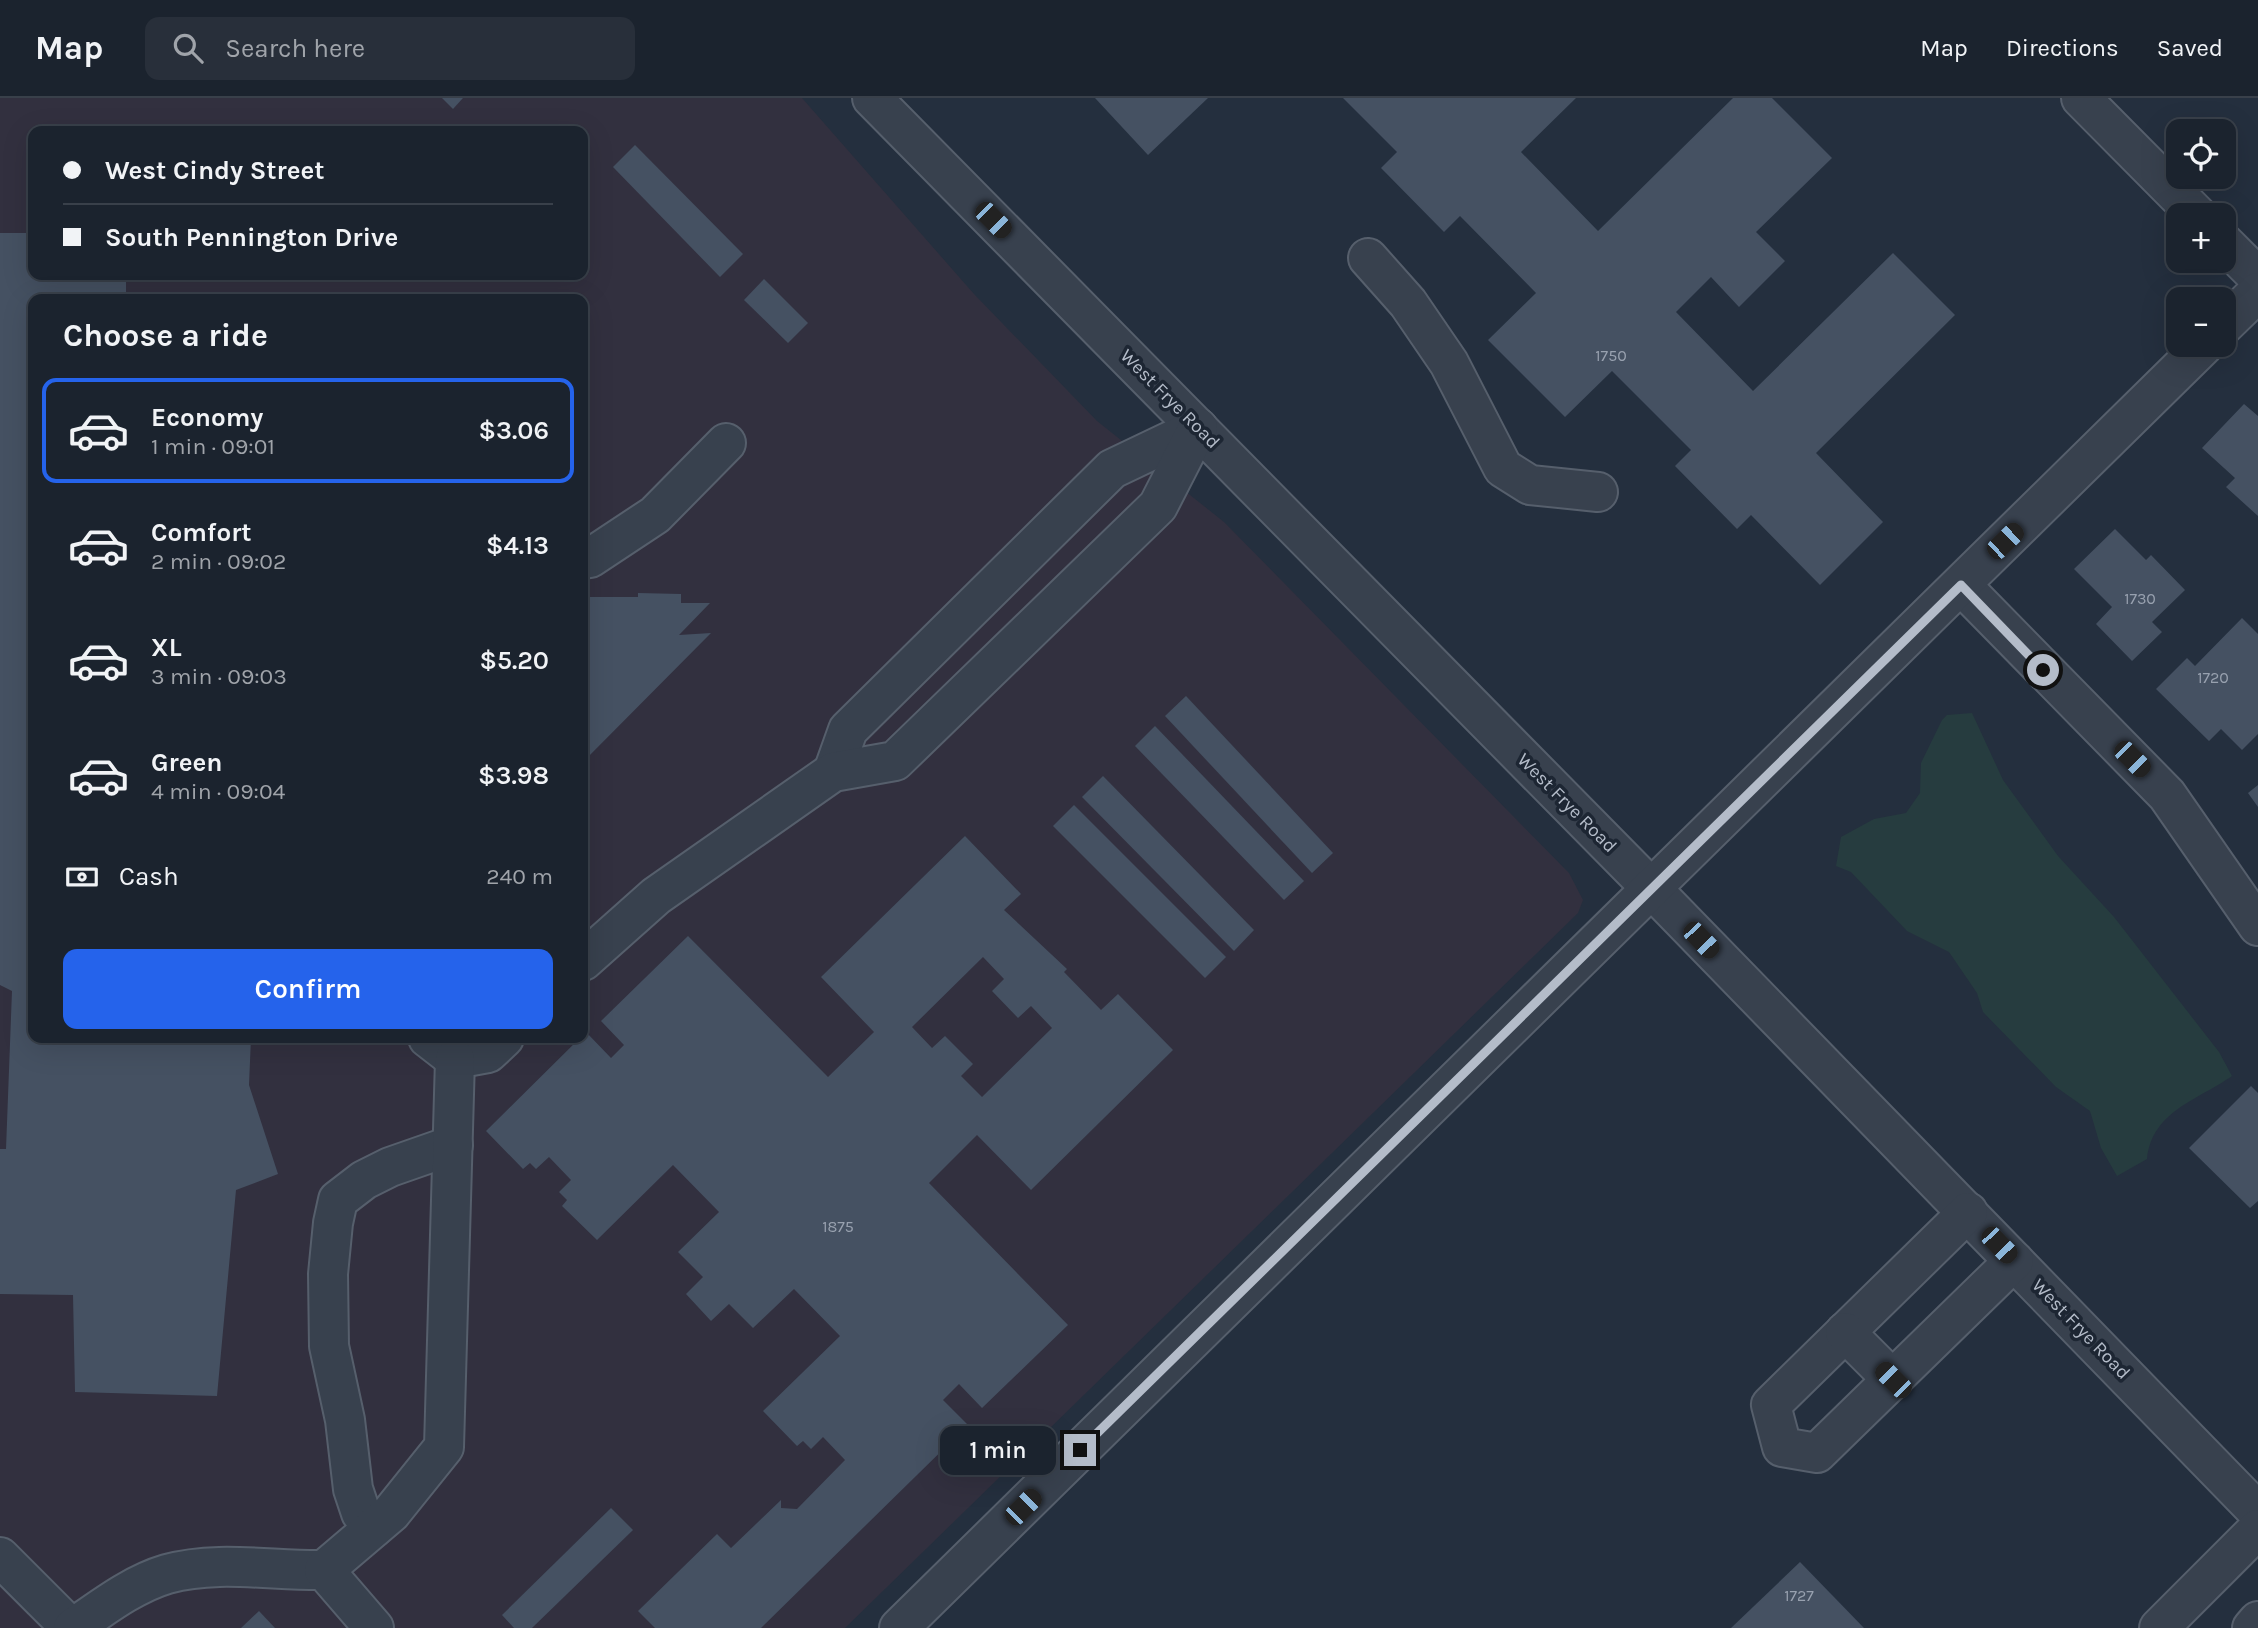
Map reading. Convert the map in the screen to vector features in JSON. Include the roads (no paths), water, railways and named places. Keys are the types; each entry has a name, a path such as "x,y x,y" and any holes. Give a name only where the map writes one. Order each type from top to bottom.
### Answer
{"street":[{"name":"West Frye Road","path":"872,98 1651,888 2258,1512"},
{"path":"2081,98 2185,203"},
{"path":"2236,255 2258,277"},
{"path":"1368,258 1408,303 1449,363 1503,468 1530,485 1598,492"},
{"path":"2236,313 2258,292"},
{"path":"899,1628 2192,357"},
{"path":"833,772 848,730 1112,469 1198,428"},
{"path":"588,957 656,896 833,772 895,761 1158,506 1198,428"},
{"path":"588,558 655,515 726,443"},
{"path":"1961,585 2167,795 2258,926"},
{"path":"0,1557 72,1628 117,1598 166,1575 205,1567 324,1570 391,1513 444,1447 453,1145 441,1048 488,1053 499,1043"},
{"path":"373,1528 361,1513 353,1489 345,1420 330,1346 328,1274 338,1199 364,1180 390,1167 453,1145"},
{"path":"1968,1212 1771,1405 1782,1447 1817,1453 2014,1261"},
{"path":"1845,1332 1893,1380"},
{"path":"2159,1628 2258,1529"},
{"path":"324,1570 374,1628"},
{"path":"2252,1628 2258,1621"}]}
